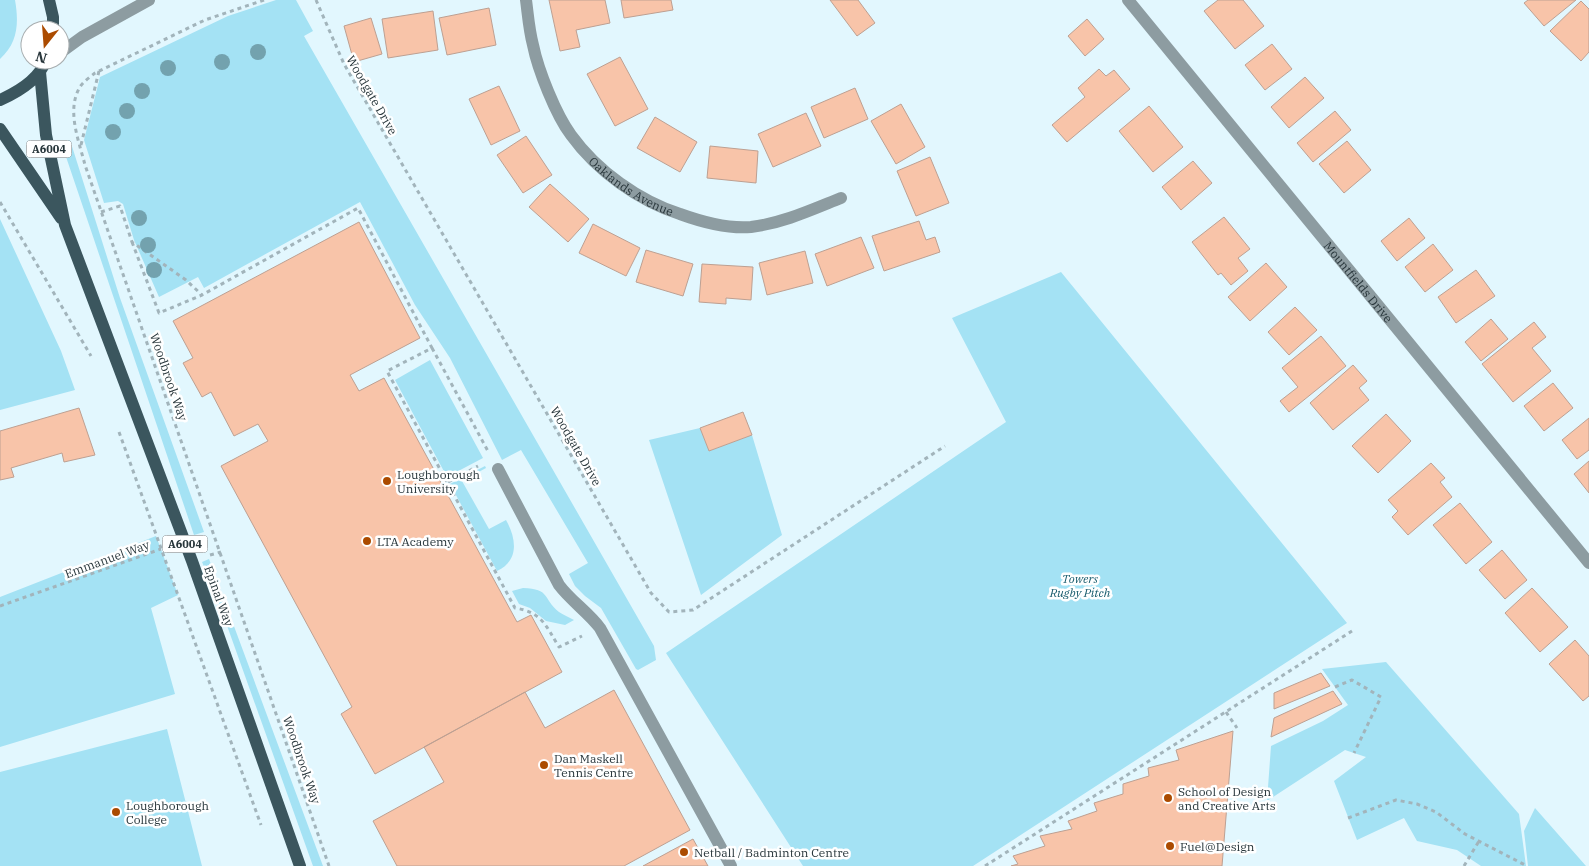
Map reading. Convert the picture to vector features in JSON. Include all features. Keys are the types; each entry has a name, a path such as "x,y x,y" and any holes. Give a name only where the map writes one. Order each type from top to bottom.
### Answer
{"main road":[{"path":"48,0 54,20"},
{"name":"A6004","path":"0,100 19,92 39,70"},
{"name":"Epinal Way","path":"45,70 46,135 65,225 192,561 300,866"},
{"name":"Epinal Way","path":"0,129 65,225"}],"street":[{"path":"70,46 82,37 149,0"},
{"name":"Oaklands Avenue","path":"526,0 533,46 548,91 570,135 594,160 631,191 666,210 709,224 750,227 790,219 841,198"},
{"name":"Mountfields Drive","path":"1128,0 1589,563"},
{"path":"495,464 559,585 568,597 591,616 600,628 731,866"}],"path":[{"name":"Woodbrook Way","path":"264,0 206,20 99,71 80,86 73,106 80,147 101,212 329,866"},
{"name":"Woodgate Drive","path":"316,0 348,73 651,592 669,612 692,610 945,446"},
{"path":"80,147 99,71"},
{"path":"0,202 93,360"},
{"path":"101,212 120,206 159,313 202,295 358,208 495,464 448,482"},
{"path":"132,242 186,280 202,295"},
{"path":"432,348 387,371 515,608 528,610 541,618 559,647 600,628"},
{"path":"116,425 263,830"},
{"name":"Emmanuel Way","path":"0,606 161,549 192,561"},
{"path":"192,561 221,552"},
{"path":"985,866 1352,631"},
{"path":"1335,687 1352,680 1381,697 1354,753"},
{"path":"1226,712 1237,728"},
{"path":"1348,818 1396,800 1417,804 1436,812 1479,841 1527,866"},
{"path":"1464,866 1479,841"}],"green space":[{"path":"0,0 15,0 17,25 14,39 0,59"},
{"path":"276,0 296,0 313,31 304,36 654,646 656,660 638,670 636,669 601,608 575,586 569,574 588,563 521,450 502,460 450,358 415,305 360,202 204,288 198,277 159,297 134,240 123,204 118,201 104,203 84,140 100,77 228,16"},
{"path":"70,140 120,298 204,532 194,535 61,142"},
{"path":"0,219 61,351 75,390 0,410"},
{"name":"Towers Rugby Pitch","path":"1061,272 1347,623 973,866 803,866 666,653 1006,422 952,318"},
{"path":"430,360 483,458 447,477 395,380"},
{"path":"700,428 709,451 752,435 782,535 701,595 649,440"},
{"path":"485,466 486,468 462,481 489,529 506,520 512,534 514,541 513,555 510,561 497,571 450,484"},
{"path":"156,536 178,595 151,608 175,694 0,747 0,597"},
{"path":"209,559 323,866 313,866 215,592 202,562"},
{"path":"523,588 542,592 559,612 574,620 565,625 546,621 530,608 519,604 512,591"},
{"path":"1386,662 1519,814 1526,866 1481,866 1457,850 1417,841 1404,818 1357,840 1334,781 1366,757 1345,750 1267,801 1271,746 1323,721 1348,705 1322,669"},
{"name":"Loughborough College","path":"167,729 202,866 0,866 0,772"},
{"path":"1535,808 1586,866 1528,866 1524,831"}],"building":[{"path":"549,0 605,0 610,23 576,30 580,47 560,51"},
{"path":"621,0 671,0 673,10 624,18"},
{"path":"830,0 858,0 875,23 857,36"},
{"path":"1218,0 1243,0 1264,26 1235,49 1204,11"},
{"path":"1528,0 1576,0 1544,26 1524,3"},
{"path":"1581,1 1589,9 1589,52 1581,61 1550,31"},
{"path":"489,8 496,45 447,55 439,18"},
{"path":"433,11 438,50 388,58 382,19"},
{"path":"371,18 382,54 354,62 344,26"},
{"path":"1087,19 1104,39 1085,56 1068,36"},
{"path":"1272,44 1292,69 1265,90 1245,65"},
{"path":"620,57 648,109 615,126 587,74"},
{"path":"1099,69 1106,76 1114,70 1130,89 1067,142 1052,125 1085,97 1078,88"},
{"path":"1305,77 1324,98 1289,128 1271,107"},
{"path":"499,86 520,131 491,145 469,99"},
{"path":"855,88 868,119 824,138 811,107"},
{"path":"901,104 925,147 896,164 871,121"},
{"path":"1149,106 1183,147 1153,172 1119,131"},
{"path":"1335,111 1351,130 1313,162 1297,143"},
{"path":"806,113 821,146 773,167 758,134"},
{"path":"655,117 697,142 680,172 637,148"},
{"path":"526,136 552,175 523,193 497,155"},
{"path":"1347,141 1371,170 1344,193 1319,164"},
{"path":"710,146 758,151 756,183 707,178"},
{"path":"930,157 949,203 916,216 897,171"},
{"path":"1193,161 1212,183 1181,210 1162,187"},
{"path":"550,184 589,219 568,242 529,207"},
{"path":"1224,217 1250,249 1238,258 1248,271 1231,285 1221,273 1218,275 1192,242"},
{"path":"1409,218 1425,238 1397,261 1381,241"},
{"path":"919,221 926,240 935,237 940,252 884,271 872,236"},
{"name":"LTA Academy","path":"359,222 420,338 350,375 359,391 384,378 517,622 531,615 562,672 375,774 341,714 352,707 221,466 268,441 258,424 234,436 211,392 202,397 183,363 193,358 173,321"},
{"path":"593,224 640,248 626,276 579,253"},
{"path":"861,237 874,268 827,286 815,254"},
{"path":"1433,244 1453,270 1425,292 1405,267"},
{"path":"646,250 693,264 683,296 636,282"},
{"path":"805,251 813,283 767,295 759,263"},
{"path":"1266,263 1287,287 1250,321 1228,297"},
{"path":"702,264 753,267 751,300 726,298 726,304 699,302"},
{"path":"1476,270 1495,296 1456,323 1438,297"},
{"path":"1295,307 1317,330 1289,355 1268,332"},
{"path":"1491,319 1508,339 1481,361 1465,342"},
{"path":"1534,322 1546,337 1532,348 1551,371 1513,402 1482,364"},
{"path":"1321,336 1346,366 1289,412 1280,401 1298,387 1282,368"},
{"path":"1353,365 1367,381 1359,388 1369,400 1333,430 1310,403"},
{"path":"1553,383 1573,408 1544,431 1524,406"},
{"path":"79,408 95,455 64,462 62,453 11,468 14,477 0,480 0,431"},
{"path":"743,412 752,435 709,451 700,428"},
{"path":"1386,414 1411,441 1378,473 1352,446"},
{"path":"1589,418 1589,450 1577,459 1562,440"},
{"path":"1589,461 1589,493 1574,474"},
{"path":"1431,463 1445,478 1440,482 1452,497 1408,535 1392,517 1398,511 1388,500"},
{"path":"1460,503 1492,542 1466,564 1433,525"},
{"path":"1502,550 1527,580 1505,599 1479,570"},
{"path":"1532,588 1568,627 1540,652 1505,613"},
{"path":"1575,640 1589,656 1589,696 1583,701 1549,664"},
{"path":"1321,673 1330,686 1274,709 1274,693"},
{"name":"Dan Maskell Tennis Centre","path":"614,690 690,830 624,866 397,866 373,821 444,782 424,747 525,692 545,728"},
{"path":"1333,691 1342,704 1271,737 1274,718"},
{"name":"School of Design and Creative Arts","path":"1233,731 1222,866 1011,866 1018,864 1013,856 1045,846 1040,836 1072,829 1068,821 1097,811 1094,803 1123,794 1123,784 1149,776 1148,768 1179,760 1176,750"},
{"name":"Netball / Badminton Centre","path":"693,839 708,866 643,866"}],"place":[{"name":"Loughborough University","path":"387,481"},
{"name":"LTA Academy","path":"367,541"},
{"name":"Dan Maskell Tennis Centre","path":"544,765"},
{"name":"School of Design and Creative Arts","path":"1168,798"},
{"name":"Loughborough College","path":"116,812"},
{"name":"Fuel@Design","path":"1170,846"},
{"name":"Netball / Badminton Centre","path":"684,852"}]}
